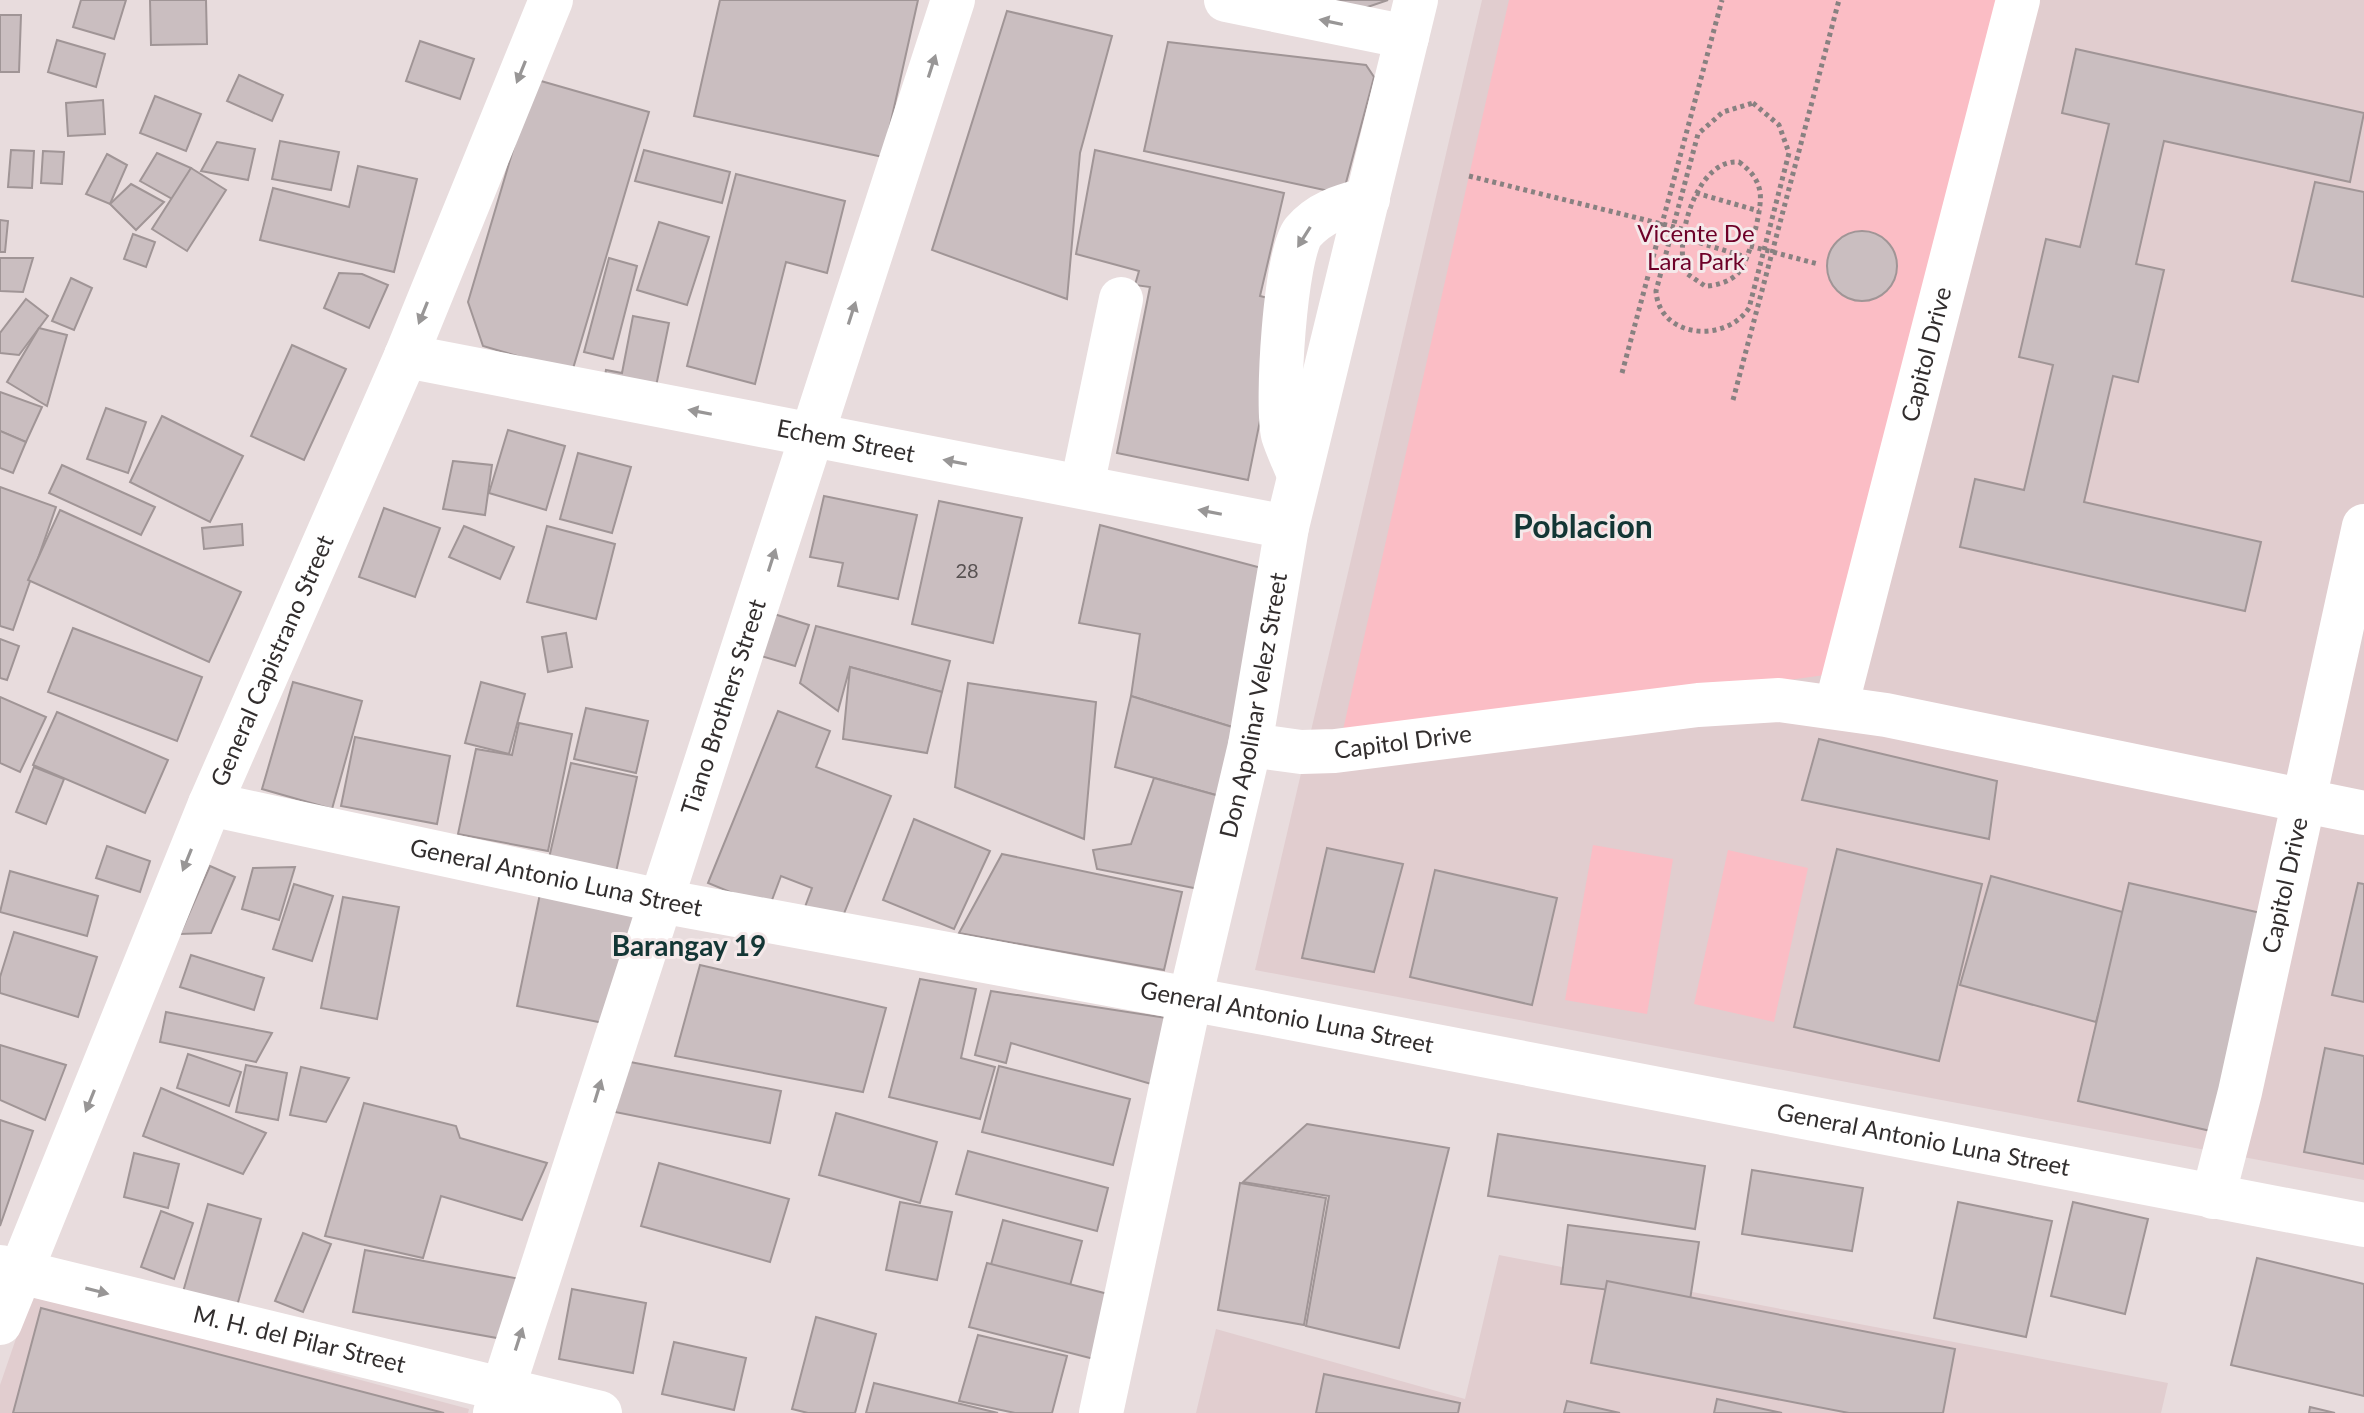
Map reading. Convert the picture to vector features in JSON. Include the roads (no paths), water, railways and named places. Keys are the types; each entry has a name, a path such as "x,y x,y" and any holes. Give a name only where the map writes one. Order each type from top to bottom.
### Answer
{"street":[{"name":"General Capistrano Street","path":"0,1323 10,1270 406,356 551,0"},
{"name":"Tiano Brothers Street","path":"499,1401 953,0"},
{"path":"1226,0 1412,19"},
{"name":"Capitol Drive","path":"1836,707 2018,0"},
{"name":"Don Apolinar Velez Street","path":"1101,1413 1190,999 1250,745 1287,527 1412,19"},
{"path":"1299,475 1284,436 1280,409 1291,270 1301,234 1325,212 1368,199"},
{"path":"1082,486 1121,299"},
{"name":"Echem Street","path":"406,356 1287,527"},
{"name":"Capitol Drive","path":"2213,1197 2240,1092 2301,801 2364,526"},
{"name":"Capitol Drive","path":"1250,745 1301,752 1335,751 1698,705 1779,700 1836,707 2364,813"},
{"name":"General Antonio Luna Street","path":"210,804 661,901 1190,999 2364,1225"},
{"name":"M. H. del Pilar Street","path":"10,1270 499,1401 600,1413"}],"district":[{"name":"Poblacion","path":"1583,527"},
{"name":"Barangay 19","path":"689,946"}],"park label":[{"name":"Vicente De Lara Park","path":"1696,248"}]}
